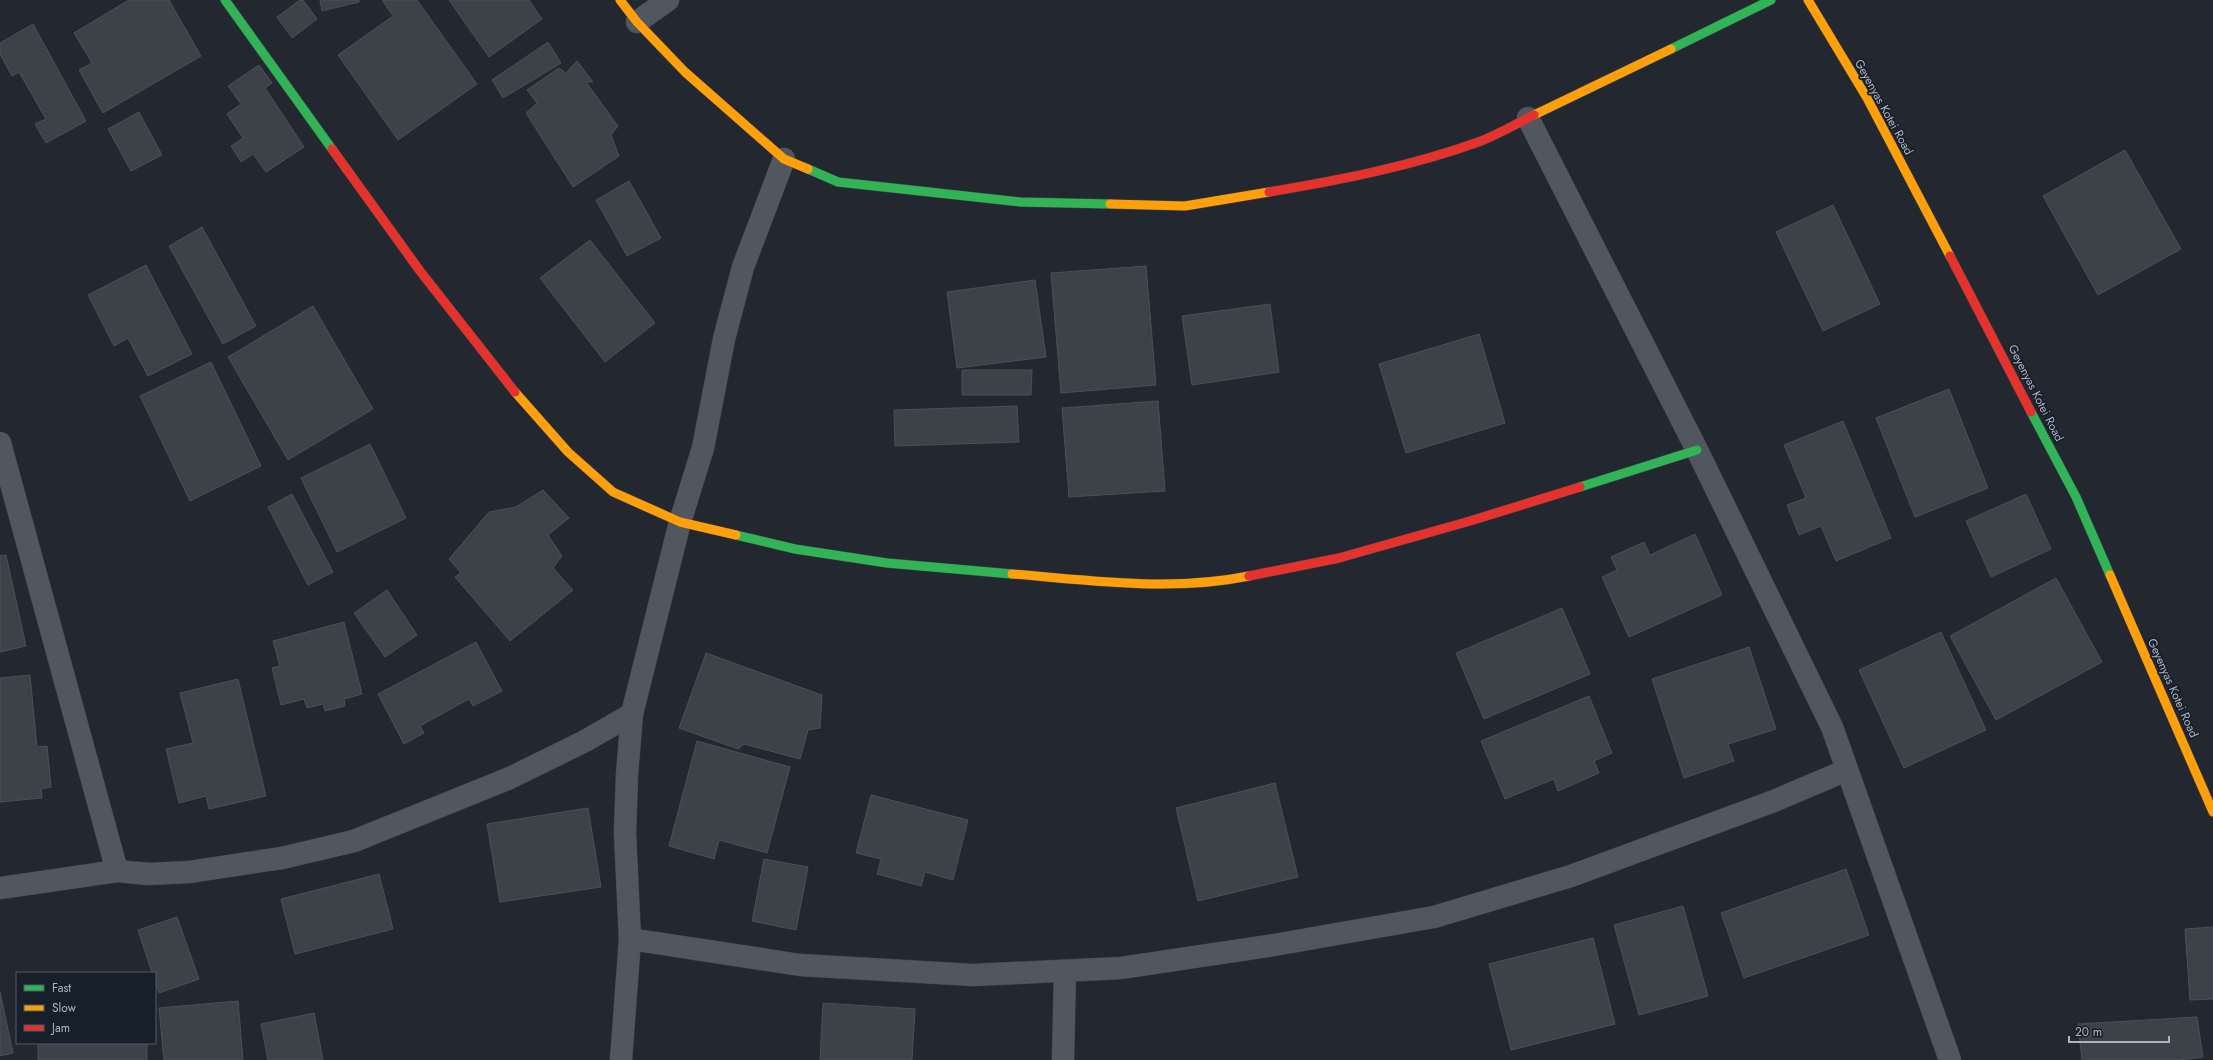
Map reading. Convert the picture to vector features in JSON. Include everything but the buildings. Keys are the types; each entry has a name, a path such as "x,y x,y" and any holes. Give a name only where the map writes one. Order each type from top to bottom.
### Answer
{"street":[{"path":"225,0 420,271 514,390 568,452 613,492 680,522 795,549 887,563 1134,584 1226,581 1339,558 1470,521 1697,450"},
{"path":"620,0 637,22 685,72 784,159 838,182 1020,202 1185,206 1334,181 1436,156 1483,140 1771,0"},
{"path":"637,22 668,0"},
{"name":"Geyenyas Kotei Road","path":"1808,0 1867,98 2076,497 2213,812"},
{"path":"1528,118 1697,450 1832,727 1950,1060"},
{"path":"621,1060 630,939 625,833 627,775 632,714 680,522 703,448 724,339 743,267 784,159"},
{"path":"0,443 118,872"},
{"path":"0,888 118,872 149,874 189,872 282,858 354,841 510,778 585,741 632,714"},
{"path":"630,939 800,965 974,975 1121,968 1236,951 1434,917 1571,876 1774,801 1847,770"},
{"path":"1063,1060 1065,971"}],"traffic: fast":[{"path":"225,0 332,149"},
{"path":"1671,49 1771,0"},
{"path":"808,169 838,182 1020,202 1110,204"},
{"path":"2031,412 2076,497 2110,575"},
{"path":"1580,487 1697,450"},
{"path":"736,535 795,549 887,563 1012,574"}],"traffic: slow":[{"path":"620,0 637,22 685,72 784,159 808,169"},
{"path":"1808,0 1867,98 1950,256"},
{"path":"1534,115 1671,49"},
{"path":"1110,204 1185,206 1269,192"},
{"path":"515,392 568,452 613,492 680,522 736,535"},
{"path":"1012,574 1160,584 1220,581 1249,576"},
{"path":"2110,575 2213,812"}],"traffic: jam":[{"path":"1269,192 1349,177 1429,158 1481,141 1534,115"},
{"path":"332,149 420,271 515,392"},
{"path":"1950,256 2031,412"},
{"path":"1249,576 1339,558 1470,521 1580,487"}]}
